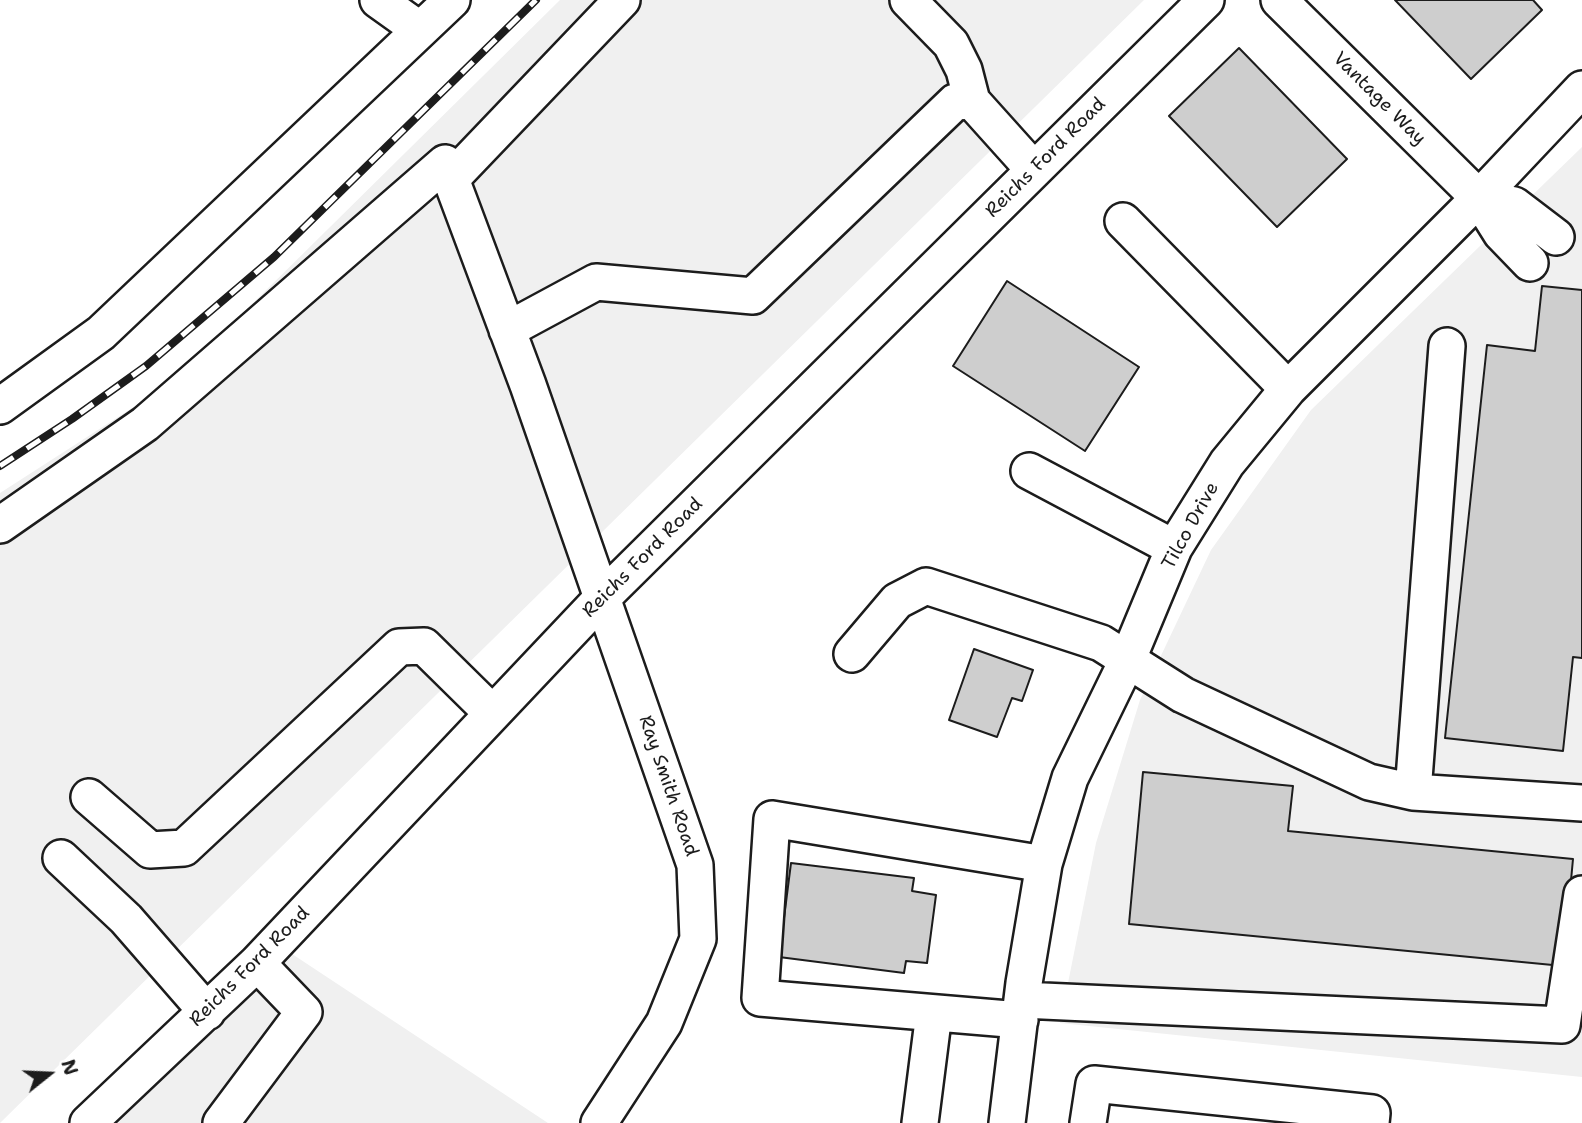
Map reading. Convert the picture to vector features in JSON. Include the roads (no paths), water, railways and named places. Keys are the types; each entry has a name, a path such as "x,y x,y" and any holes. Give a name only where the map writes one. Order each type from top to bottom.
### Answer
{"street":[{"path":"378,0 420,30"},
{"path":"0,406 101,334 452,0"},
{"path":"0,525 145,424 448,171 622,0"},
{"path":"908,0 951,44 964,70 972,101 1034,170"},
{"name":"Reichs Ford Road","path":"88,1123 257,963 603,597 1206,0"},
{"name":"Vantage Way","path":"1279,0 1479,198 1501,233 1530,263"},
{"name":"Tilco Drive","path":"1007,1123 1021,1010 1044,864 1070,778 1127,661 1174,548 1227,463 1288,389 1479,198 1582,89"},
{"path":"507,330 596,282 753,296 956,102 972,101"},
{"name":"Ray Smith Road","path":"448,171 603,597 695,866 698,939 664,1023 599,1123"},
{"path":"1479,198 1514,205 1556,237"},
{"path":"1123,221 1288,389"},
{"path":"1413,792 1447,346"},
{"path":"1029,471 1174,548"},
{"path":"852,654 897,601 926,586 1101,643 1183,695 1369,782 1413,792 1582,803"},
{"path":"89,797 150,850 184,848 399,647 424,646 492,713"},
{"path":"1044,864 772,819 760,998 934,1013 1021,1010 1562,1025 1582,894"},
{"path":"61,858 126,919 207,1012"},
{"path":"221,1123 304,1012 257,963"},
{"path":"920,1123 934,1013"},
{"path":"1088,1123 1094,1084 1372,1113 1371,1123"}],"railway":[{"path":"0,466 146,366 274,257 536,0"}]}
